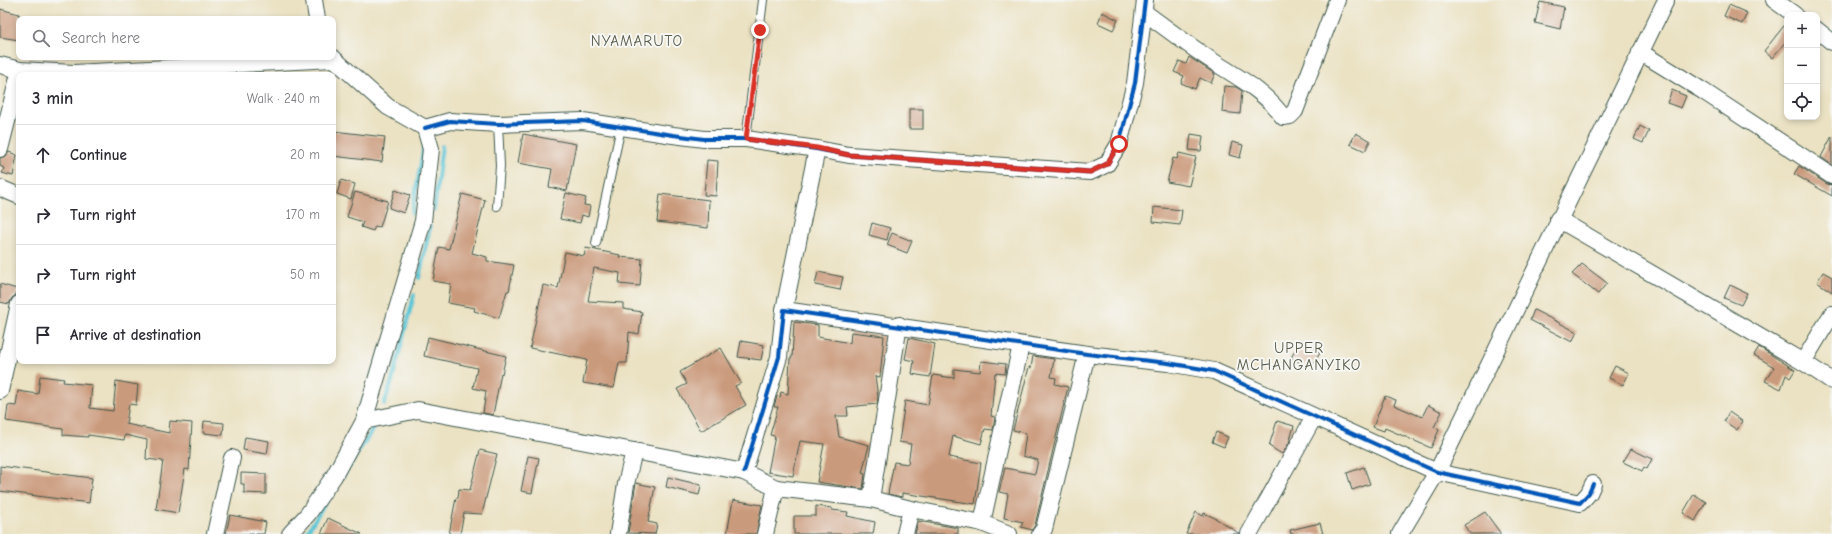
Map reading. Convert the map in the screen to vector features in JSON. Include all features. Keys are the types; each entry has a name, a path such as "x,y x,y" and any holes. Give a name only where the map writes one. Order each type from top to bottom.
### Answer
{"street":[{"path":"314,0 317,16"},
{"path":"1144,6 1210,60 1247,82 1275,106 1283,117 1290,116 1295,111 1337,0"},
{"path":"1400,534 1437,472 1558,219 1666,0"},
{"path":"1774,0 1791,12"},
{"path":"334,60 388,107 426,128 450,121 498,124 583,121 704,139 746,139 817,148 849,155 1090,172 1107,164 1119,144 1135,83 1144,6"},
{"path":"1820,32 1832,42"},
{"path":"1640,52 1703,91 1832,176"},
{"path":"91,72 298,60"},
{"path":"0,65 20,70 56,72"},
{"path":"0,149 16,86"},
{"path":"290,534 308,514 334,476 364,421 423,221 431,150 426,128"},
{"path":"744,472 779,357 784,310 817,148"},
{"path":"0,188 16,195"},
{"path":"1558,219 1803,362 1832,381"},
{"path":"784,310 899,325 1021,345 1168,363 1214,371 1437,472 1580,503 1589,493 1593,484"},
{"path":"1803,362 1832,314"},
{"path":"0,391 16,318"},
{"path":"871,499 899,325"},
{"path":"982,522 1021,345"},
{"path":"1040,534 1044,529 1087,354"},
{"path":"364,421 418,410 744,472 776,488 871,499 911,510 982,522 1009,534"},
{"path":"1249,534 1314,417"},
{"path":"618,534 626,484 634,451"},
{"path":"215,534 232,458"},
{"path":"765,534 776,488"},
{"path":"905,534 911,510"}],"lane":[{"path":"746,139 763,0"},
{"path":"497,206 500,166 498,124"},
{"path":"596,243 621,127"}],"building":[{"path":"1540,2 1564,7 1560,29 1535,23"},
{"path":"1729,5 1747,13 1742,24 1724,16"},
{"path":"0,9 19,14 19,16 16,16 16,40 0,37"},
{"path":"1102,12 1118,20 1113,30 1098,23"},
{"path":"1784,26 1784,44 1772,58 1764,51"},
{"path":"1189,57 1215,74 1211,83 1200,78 1195,89 1181,83 1184,76 1174,72 1179,61 1186,64"},
{"path":"1224,86 1236,87 1242,91 1240,114 1222,112"},
{"path":"1672,90 1686,96 1681,108 1667,103"},
{"path":"909,109 923,109 923,129 909,129"},
{"path":"1640,126 1649,131 1643,143 1634,139"},
{"path":"336,131 385,137 382,162 336,156"},
{"path":"1356,133 1370,141 1365,151 1350,144"},
{"path":"523,134 576,144 567,191 549,187 552,169 518,163"},
{"path":"1191,134 1203,136 1201,151 1189,150"},
{"path":"1832,136 1832,165 1821,157"},
{"path":"1232,142 1243,145 1240,158 1229,155"},
{"path":"9,152 16,155 13,176 2,173 4,168 0,166 0,158 6,156"},
{"path":"1179,153 1196,157 1189,186 1167,182 1173,158 1177,159"},
{"path":"707,160 718,161 716,196 704,195"},
{"path":"1799,166 1827,184 1832,185 1832,196 1794,174"},
{"path":"341,180 355,184 351,199 337,194"},
{"path":"395,190 410,195 404,213 389,208"},
{"path":"355,192 388,201 380,227 375,226 373,231 361,227 363,222 347,217"},
{"path":"566,193 586,198 584,205 590,206 588,217 582,215 580,223 560,219"},
{"path":"462,194 485,200 472,253 487,257 487,261 514,265 509,291 507,291 499,318 474,311 475,308 448,303 451,284 433,281 439,247 449,249"},
{"path":"660,194 709,200 708,228 657,222"},
{"path":"1154,207 1182,210 1180,225 1153,222"},
{"path":"872,223 890,228 887,240 869,235"},
{"path":"892,233 912,241 907,253 887,245"},
{"path":"586,248 620,255 619,257 642,259 640,286 619,284 620,273 594,268 588,301 623,303 623,309 642,312 639,334 629,332 627,363 619,363 614,388 583,383 587,360 530,348 543,285 558,288 565,252 584,256"},
{"path":"1582,264 1607,283 1598,294 1572,274"},
{"path":"818,272 843,277 840,290 815,285"},
{"path":"1823,272 1832,277 1832,292 1817,282"},
{"path":"0,284 16,289 16,295 12,298 9,304 0,302"},
{"path":"1730,285 1747,293 1741,305 1724,298"},
{"path":"1534,310 1577,332 1572,342 1530,320"},
{"path":"794,322 818,325 818,337 850,343 851,332 884,336 880,377 875,376 878,397 877,404 847,407 848,416 836,416 839,437 869,445 862,473 865,474 863,489 817,482 824,444 800,441 793,476 768,472 775,436 770,435 778,407 774,407 777,396 780,397 781,392 788,394"},
{"path":"428,337 506,356 502,374 501,373 493,415 483,413 486,391 473,388 477,368 424,356"},
{"path":"909,338 935,344 930,377 912,374 914,361 905,359"},
{"path":"741,341 764,345 761,360 738,357"},
{"path":"1299,342 1320,353 1314,363 1309,360 1306,366 1291,358"},
{"path":"1759,347 1795,370 1790,378 1786,375 1781,389 1765,381 1774,367 1754,355"},
{"path":"721,348 741,383 735,386 746,405 701,431 677,389 687,384 680,372"},
{"path":"1033,356 1054,359 1051,377 1056,378 1055,384 1068,387 1035,525 1032,530 1021,527 1023,522 1004,518 1008,494 999,492 1005,468 1035,474 1038,460 1023,456 1026,433 1013,430 1029,367 1031,368"},
{"path":"981,361 1006,364 1005,374 995,373 991,416 995,417 993,430 985,429 981,444 953,436 949,457 981,463 975,504 902,493 902,497 888,494 894,462 908,464 911,444 899,442 905,401 928,405 933,375 954,378 954,369 980,372"},
{"path":"1615,366 1629,373 1623,385 1609,378"},
{"path":"40,376 64,379 63,382 92,385 90,408 113,411 116,381 138,385 136,405 129,404 126,424 169,433 170,421 192,423 189,470 185,469 178,513 156,509 163,461 146,459 147,440 125,435 124,440 88,435 88,437 63,435 63,429 6,421 8,405 16,406 18,391 38,394"},
{"path":"1385,396 1396,400 1394,405 1422,417 1428,405 1442,412 1434,427 1439,430 1431,448 1385,428 1384,431 1373,427"},
{"path":"1729,412 1742,421 1737,430 1724,421"},
{"path":"204,421 224,423 223,435 203,433"},
{"path":"1277,421 1294,426 1289,443 1282,454 1269,446"},
{"path":"1216,432 1228,437 1224,447 1212,442"},
{"path":"245,437 269,441 267,454 243,450"},
{"path":"1631,449 1652,459 1647,469 1644,467 1642,471 1623,462"},
{"path":"480,450 497,454 482,514 464,513 460,534 449,534 459,489 470,490"},
{"path":"528,456 539,458 532,493 521,491"},
{"path":"0,466 92,478 89,503 0,491"},
{"path":"1364,467 1370,484 1352,490 1347,473"},
{"path":"241,473 266,474 266,494 244,493 244,484 241,484"},
{"path":"668,477 701,485 699,495 666,487"},
{"path":"636,483 655,487 648,522 657,524 655,534 628,533"},
{"path":"1694,494 1706,502 1695,521 1683,513"},
{"path":"733,500 762,505 756,534 727,534"},
{"path":"816,506 848,512 847,516 875,522 873,534 794,534 794,516 816,516"},
{"path":"1196,512 1203,516 1204,513 1215,518 1240,534 1186,534"},
{"path":"1485,512 1501,534 1470,534 1464,525"},
{"path":"230,515 266,522 264,534 226,534"},
{"path":"328,518 362,534 321,534"},
{"path":"918,521 958,528 958,534 915,534"},
{"path":"1320,523 1323,534 1291,534 1290,530"}],"waterway":[{"path":"412,213 424,145"},
{"path":"434,210 442,146"},
{"path":"419,278 430,227"},
{"path":"384,404 392,381 414,295"},
{"path":"341,479 375,426"},
{"path":"306,534 327,500"}],"cycle path":[{"path":"425,128 450,121 498,124 583,121 704,139 746,139 849,155 1090,172 1107,164 1119,144 1135,83 1145,0"},
{"path":"744,472 779,357 784,310 1087,354 1168,363 1214,371 1437,472 1580,503 1589,493 1593,484"}],"district":[{"name":"NYAMARUTO","path":"637,41"},
{"name":"UPPER MCHANGANYIKO","path":"1299,356"}],"route":[{"path":"760,30 746,139 817,148 849,155 1090,172 1107,164 1119,144"}]}
